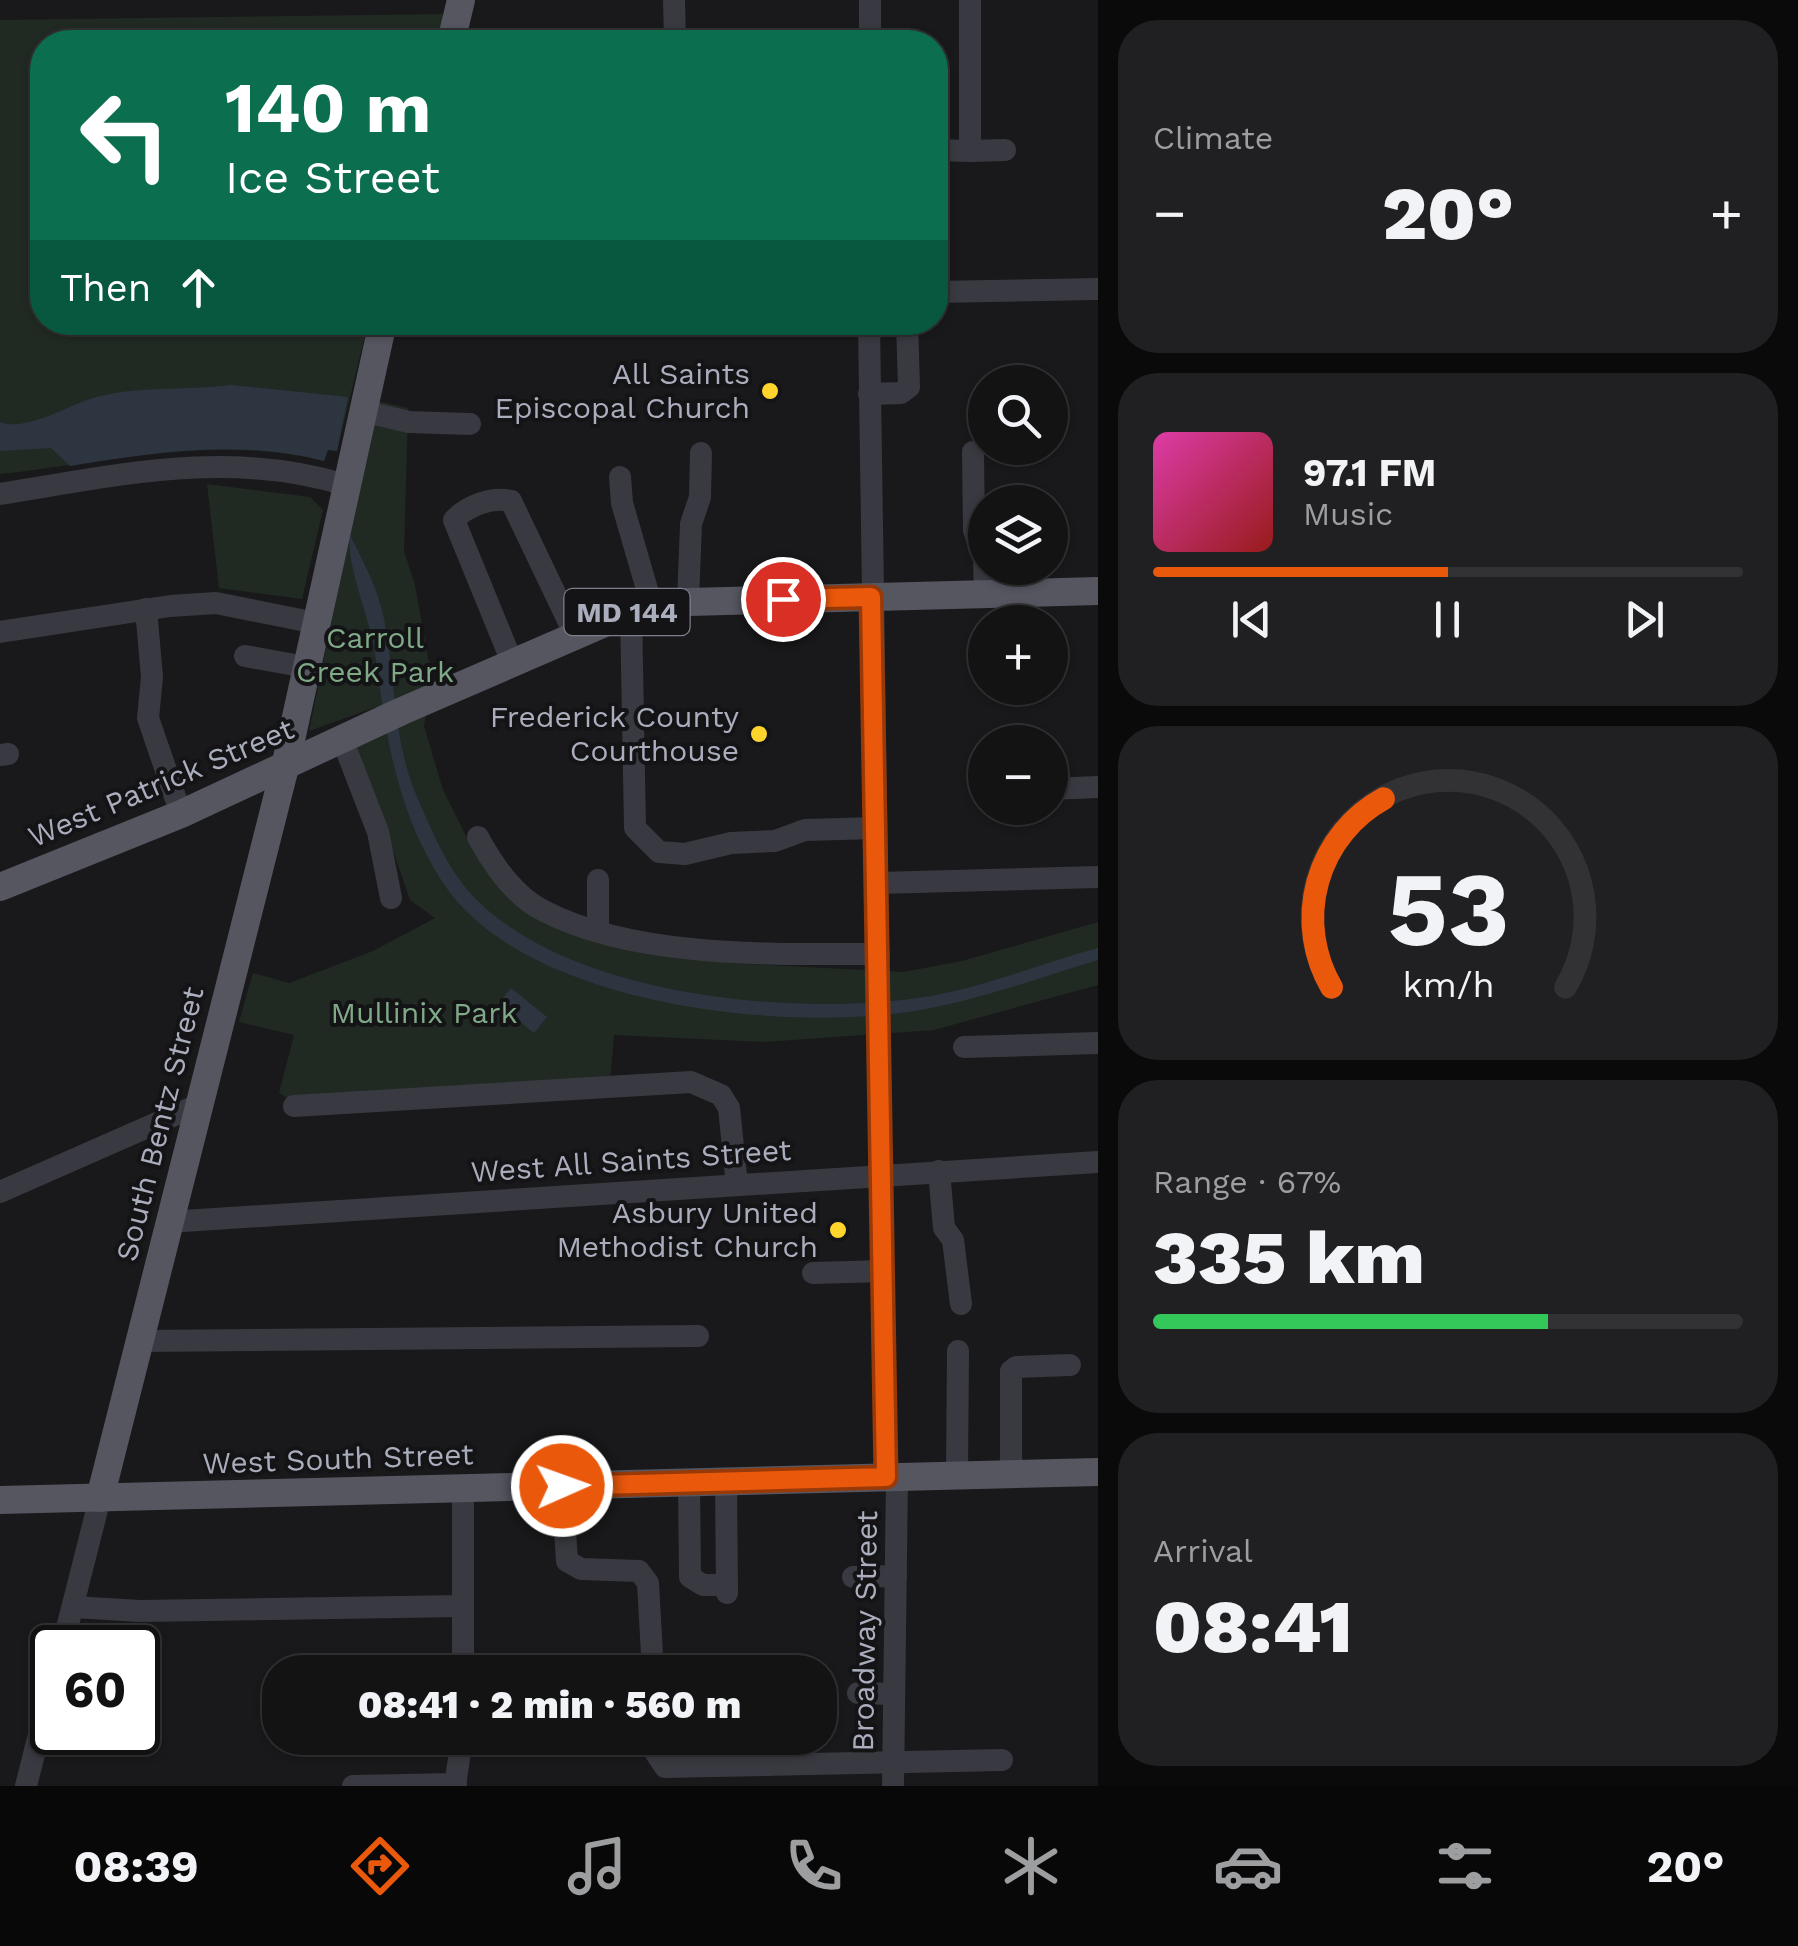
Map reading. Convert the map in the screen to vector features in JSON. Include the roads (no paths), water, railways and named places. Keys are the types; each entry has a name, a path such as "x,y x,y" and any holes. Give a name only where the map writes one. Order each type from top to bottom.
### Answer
{"main road":[{"path":"454,30 461,0"},
{"name":"South Bentz Street","path":"100,1498 285,767 379,335"},
{"name":"West Patrick Street","path":"0,887 181,814 402,711 641,607 688,600 1098,591"},
{"name":"West South Street","path":"0,1500 1098,1472"}],"street":[{"path":"674,0 675,30"},
{"path":"870,0 870,30"},
{"path":"970,0 970,150"},
{"path":"948,150 1005,150"},
{"path":"948,292 1098,289"},
{"name":"Broadway Street","path":"868,335 884,1271 896,1576 893,1786"},
{"path":"869,394 901,393 909,387 907,335"},
{"path":"362,411 409,422 470,424"},
{"path":"688,600 691,524 700,497 702,453"},
{"path":"0,494 165,468 219,464 271,466 346,485"},
{"path":"972,465 974,530 984,560 985,593"},
{"path":"620,477 641,607 635,828 658,852 685,854 731,843 776,841 805,830 876,828"},
{"path":"512,662 454,520 462,511 494,500 511,500 575,635"},
{"path":"0,632 216,603 316,623"},
{"path":"146,610 152,677 148,718 181,814"},
{"path":"245,656 306,667"},
{"path":"342,739 378,832 392,898"},
{"path":"1068,788 1098,787"},
{"path":"478,837 514,888 538,908 598,930 734,954 879,954"},
{"path":"877,883 960,874 1098,877"},
{"path":"598,880 598,930"},
{"path":"964,1047 1098,1043"},
{"path":"294,1106 691,1082 721,1096 730,1108 738,1185"},
{"path":"0,1192 200,1104"},
{"name":"West All Saints Street","path":"168,1222 1098,1162"},
{"path":"939,1171 944,1228 953,1240 961,1304"},
{"path":"813,1273 884,1271"},
{"path":"139,1342 388,1336 698,1336"},
{"path":"957,1475 958,1351"},
{"path":"1010,1474 1011,1371 1016,1367 1070,1365"},
{"path":"688,1482 690,1577 703,1586 727,1589 726,1481"},
{"path":"562,1486 567,1561 581,1569 638,1571 648,1582 652,1655"},
{"path":"462,1655 463,1488"},
{"path":"68,1625 100,1498"},
{"path":"854,1577 896,1576"},
{"path":"72,1607 214,1611 463,1606"},
{"path":"858,1693 892,1694"},
{"path":"26,1786 34,1755"},
{"path":"353,1786 456,1785 460,1755"},
{"path":"657,1755 664,1767 1002,1760"},
{"path":"768,1755 768,1765"},
{"path":"816,1755 816,1763"}],"water":[{"path":"231,385 348,397 337,451 328,450 324,461 228,449 166,452 70,466 51,448 0,451 0,422 21,424 90,399 124,392"},
{"path":"350,535 381,608 403,753 417,797 441,849 463,884 514,930 566,957 625,978 754,1001 818,1004 931,996 1098,948 1098,960 932,1008 853,1017 791,1017 724,1012 656,1000 591,982 531,957 481,924 443,883 415,830 396,775 374,645 352,563"},
{"path":"511,988 547,1017 534,1033 498,1004"}],"place":[{"name":"All Saints Episcopal Church","path":"770,391"},
{"name":"Frederick County Courthouse","path":"759,734"},
{"name":"Asbury United Methodist Church","path":"838,1230"}],"park label":[{"name":"Carroll Creek Park","path":"375,655"},
{"name":"Mullinix Park","path":"424,1013"}]}
